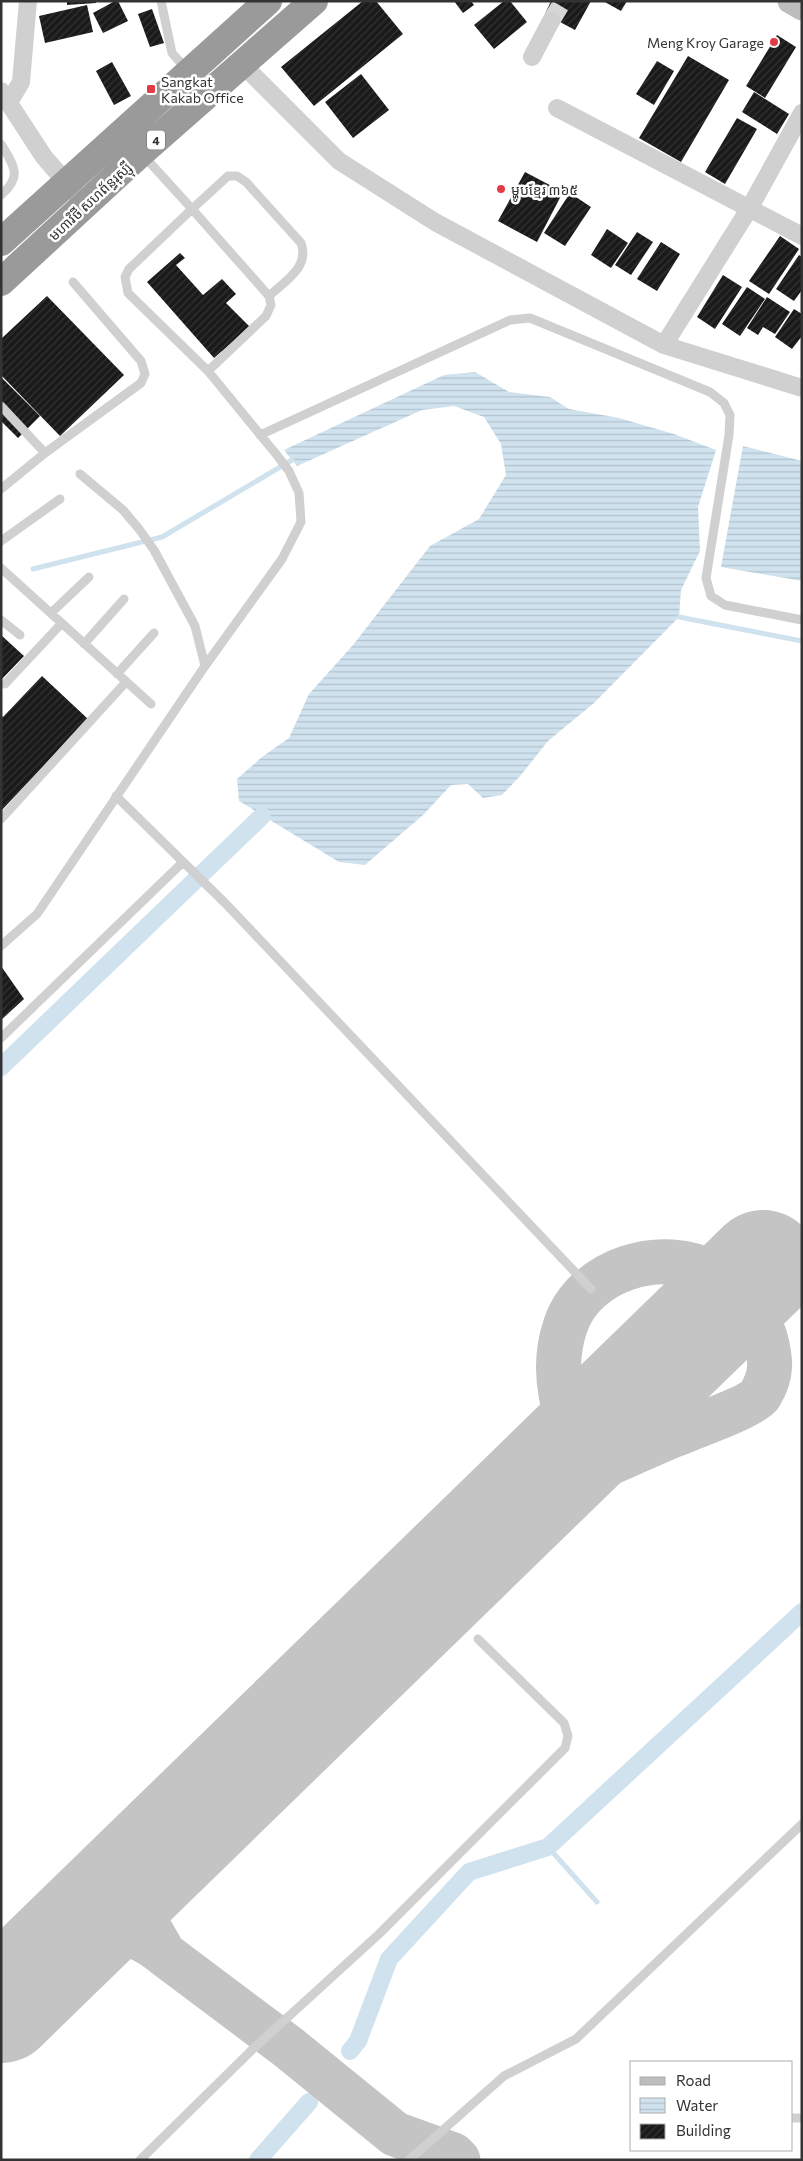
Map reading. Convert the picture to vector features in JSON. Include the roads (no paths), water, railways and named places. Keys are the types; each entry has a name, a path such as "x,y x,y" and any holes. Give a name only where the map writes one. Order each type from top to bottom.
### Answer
{"highway":[{"name":"មហាវិថី សហព័ន្ធរុស្ស៊ី","path":"1,242 268,1"},
{"name":"មហាវិថី សហព័ន្ធរុស្ស៊ី","path":"1,282 142,153 314,1"}],"main road":[{"path":"790,1 802,8"}],"street":[{"path":"28,1 21,82 5,96 44,158 86,205"},
{"path":"532,57 551,21"},
{"path":"243,64 339,160 435,222 664,345 802,388"},
{"path":"557,108 802,236"},
{"path":"664,345 749,209 802,113"}],"lane":[{"path":"161,1 172,53 189,72"},
{"path":"1,144 4,158 16,177 12,185 1,195"},
{"path":"142,153 270,296 271,305 266,316 208,371"},
{"path":"1,946 37,914 205,666 282,559 301,522 299,493 289,471 208,371 128,293 125,277 130,269 228,176 238,176 246,182 302,243 304,258 298,268 270,296"},
{"path":"1,489 45,453 141,383 145,374 142,361 73,282"},
{"path":"260,435 510,320 530,318 710,392 724,403 730,415 729,435 706,578 711,596 724,604 802,620"},
{"path":"1,406 45,453"},
{"path":"80,474 123,510 154,550 194,626 205,666"},
{"path":"1,541 60,499"},
{"path":"1,568 151,704"},
{"path":"51,613 89,577"},
{"path":"84,644 124,599"},
{"path":"1,620 20,634"},
{"path":"5,684 61,624"},
{"path":"117,674 154,633"},
{"path":"1,819 126,682"},
{"path":"116,796 226,904 590,1289"},
{"path":"1,1038 183,862"},
{"path":"140,2160 254,2048 379,1934 565,1748 568,1736 564,1723 478,1639"},
{"path":"409,2160 504,2076 576,2039 802,1824"}],"water":[{"path":"475,372 509,392 550,397 569,409 619,418 674,434 716,450 698,507 700,551 681,590 679,617 594,703 548,741 502,795 483,798 468,784 451,785 423,815 365,865 339,862 239,801 237,779 262,757 289,738 309,694 353,645 430,546 479,519 506,475 501,444 484,417 454,406 422,410 297,466 284,450 444,375"},
{"path":"743,446 802,461 802,581 721,567"}],"waterway":[{"path":"33,569 162,537 292,460"},
{"path":"679,617 802,641"},
{"path":"1,1067 262,816"},
{"path":"350,2051 358,2041 389,1959 469,1872 548,1847 802,1612"},
{"path":"548,1847 597,1902"},
{"path":"258,2160 309,2102"}],"tunnel":[{"path":"551,21 563,1"}],"place":[{"name":"Meng Kroy Garage","path":"774,42"},
{"name":"Sangkat Kakab Office","path":"151,89"},
{"name":"ម្ហូបខ្មែរ ៣៦៥","path":"501,189"}]}
